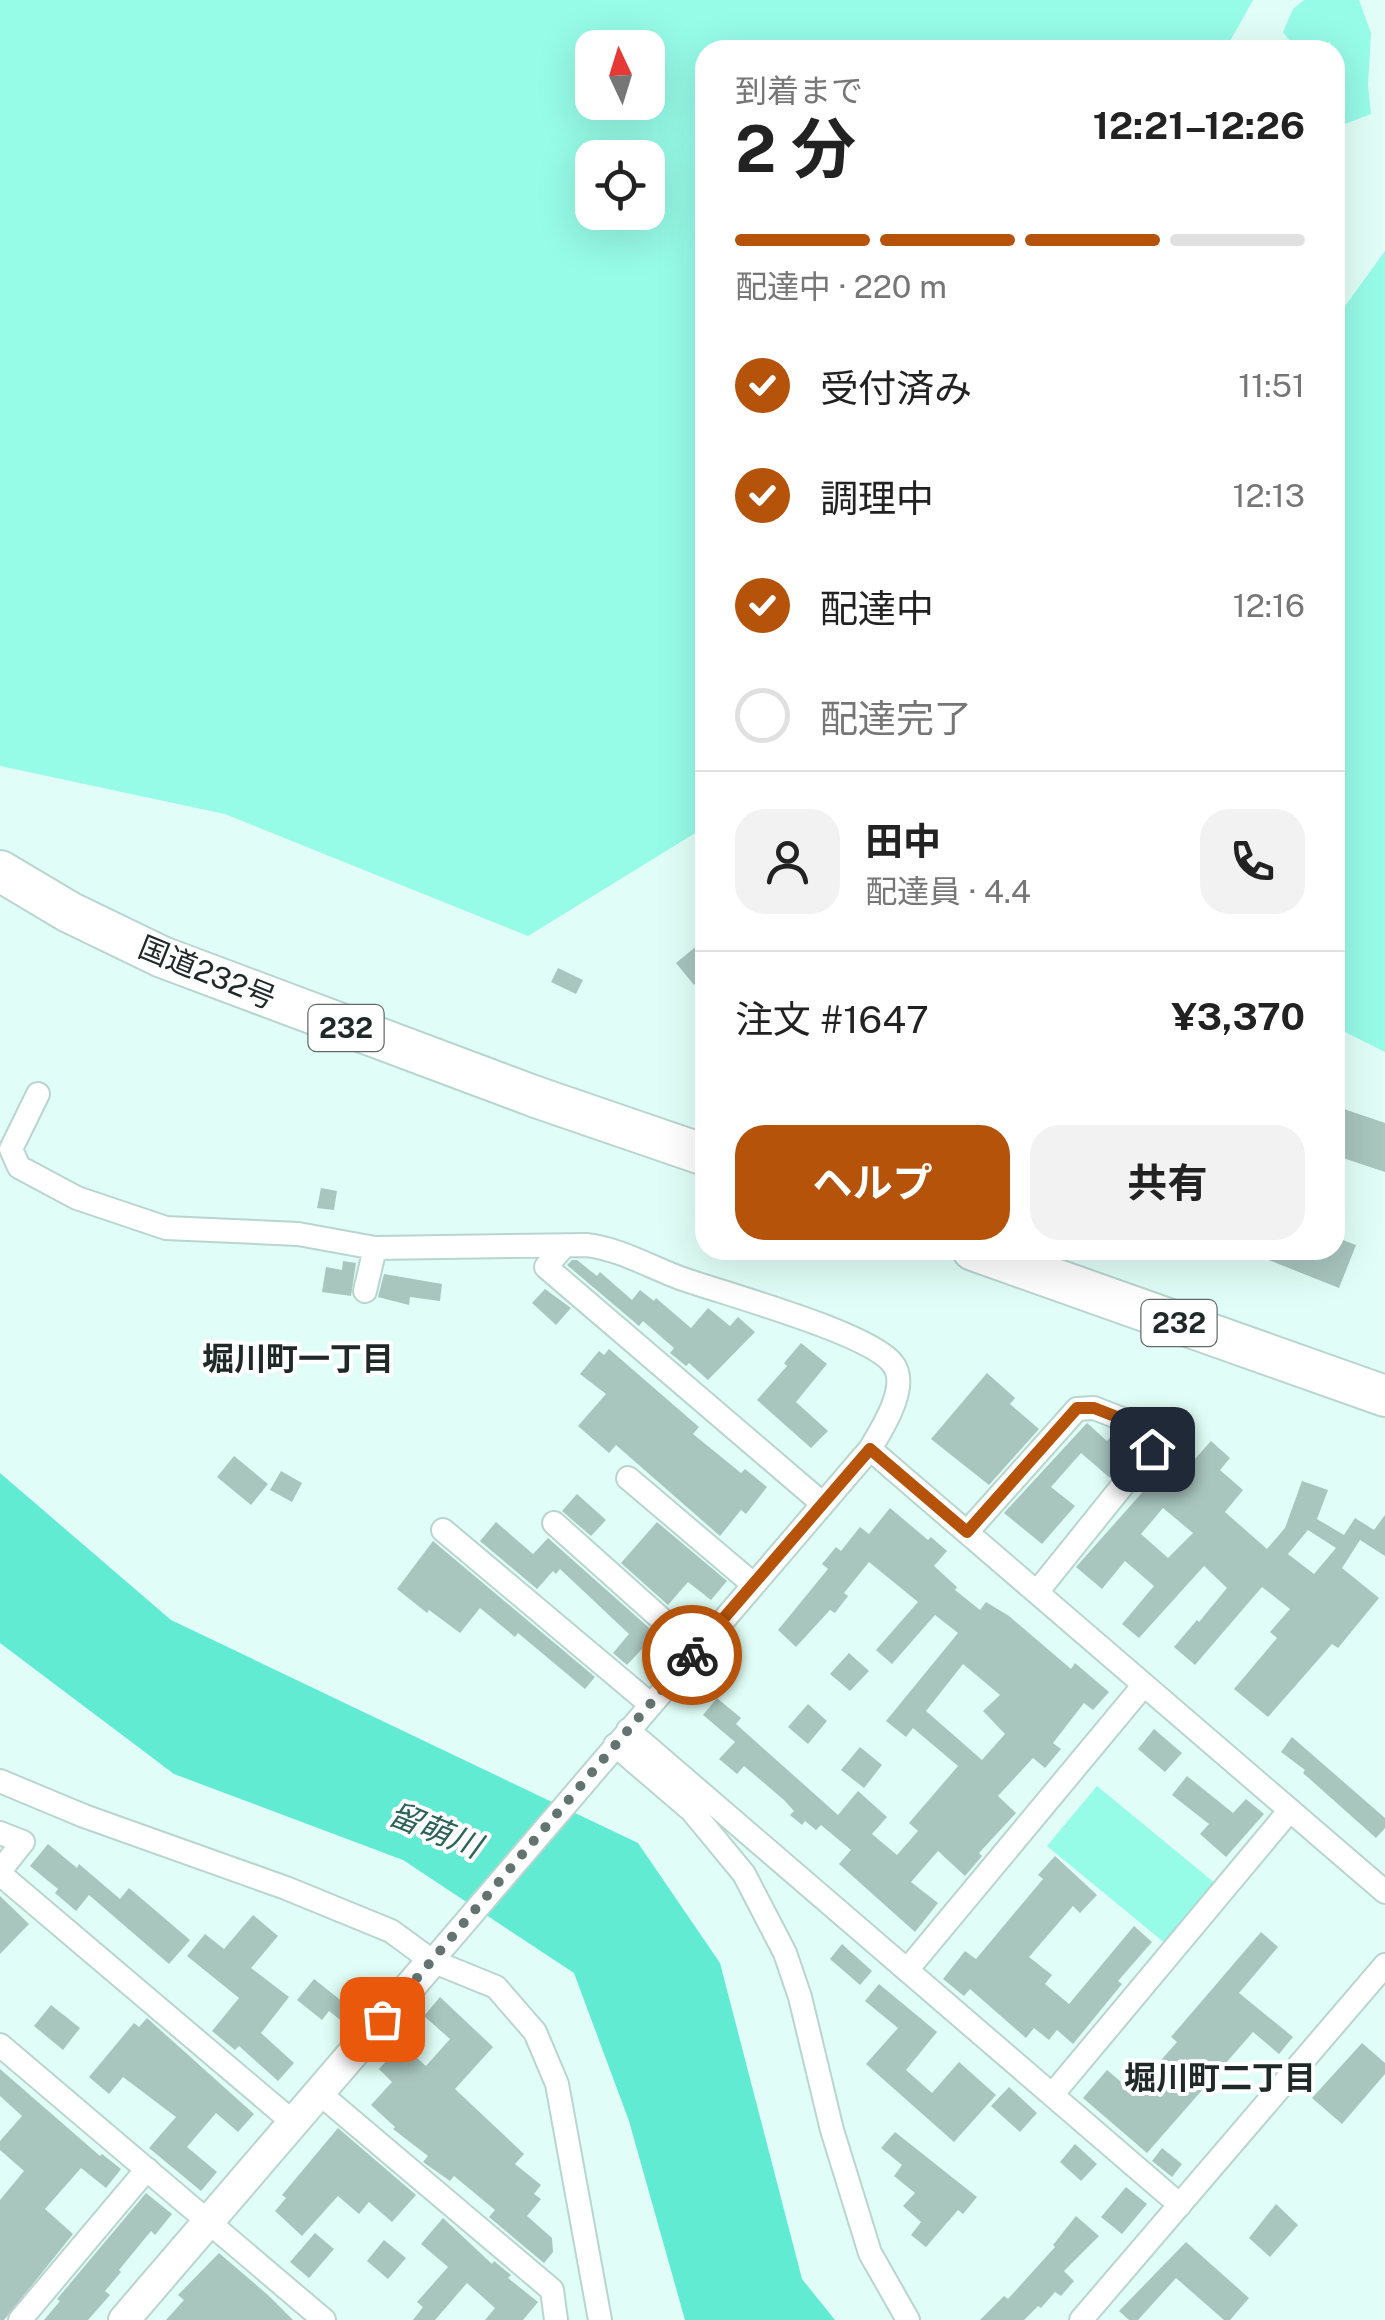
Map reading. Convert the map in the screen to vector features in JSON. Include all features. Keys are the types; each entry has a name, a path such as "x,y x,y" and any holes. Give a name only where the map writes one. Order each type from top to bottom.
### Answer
{"highway":[{"name":"国道232号","path":"0,871 69,912 162,958 518,1091 695,1152"},
{"name":"232","path":"1003,1260 1382,1386"}],"street":[{"path":"38,1094 12,1149 19,1167 76,1198 166,1228 298,1234 375,1248 608,1248 677,1277 862,1342 893,1362 898,1377 892,1411 870,1449 124,2320"},
{"path":"564,1246 546,1267 823,1504"},
{"path":"365,1291 375,1248"},
{"path":"967,1532 1077,1408 1094,1408 1148,1429 1152,1449 1038,1592"},
{"path":"870,1449 1385,1892"},
{"path":"628,1478 754,1584"},
{"path":"554,1524 696,1650"},
{"path":"443,1530 650,1704"},
{"path":"907,1970 1143,1686"},
{"path":"618,1742 907,1970 1180,2205"},
{"path":"618,1742 692,1811 744,1874 785,1953 800,1997 832,2130 870,2253 908,2320"},
{"path":"0,1781 391,1931 496,1988 535,2032 558,2084 600,2320"},
{"path":"1052,2095 1290,1810"},
{"path":"0,1832 23,1842 0,1872 295,2124"},
{"path":"1081,2320 1385,1966"},
{"path":"0,2045 324,2320"},
{"path":"318,2092 552,2290 556,2320"},
{"path":"20,2320 147,2169"}],"shaded area":[{"path":"0,0 1253,0 1231,40 695,40 695,833 528,936 225,814 0,766"},
{"path":"1304,0 1359,0 1371,33 1371,114 1345,124 1345,40 1289,40 1283,32 1293,9"},
{"path":"1385,251 1385,1052 1345,1032 1345,306"},
{"path":"1097,1786 1216,1884 1166,1944 1047,1846"}],"water":[{"name":"留萌川","path":"0,1473 171,1620 638,1843 720,1963 802,2279 835,2320 685,2320 629,2121 574,1973 403,1860 174,1774 0,1643"}],"building":[{"path":"695,947 694,985 676,963"},
{"path":"558,968 583,980 576,994 551,982"},
{"path":"1345,1109 1385,1123 1385,1172 1345,1159"},
{"path":"321,1188 337,1191 334,1210 317,1208"},
{"path":"1345,1241 1356,1245 1339,1288 1269,1260 1345,1260"},
{"path":"572,1260 597,1276 600,1272 632,1300 640,1290 654,1301 656,1298 691,1328 708,1308 730,1326 738,1317 755,1332 708,1380 670,1353 674,1348 643,1321 639,1326 567,1265"},
{"path":"343,1261 356,1263 351,1296 322,1292 326,1267 342,1270"},
{"path":"384,1274 442,1284 440,1301 410,1297 409,1305 378,1297"},
{"path":"545,1289 571,1308 556,1325 532,1303"},
{"path":"801,1343 827,1364 796,1402 828,1431 811,1448 757,1400"},
{"path":"609,1349 699,1427 693,1434 741,1473 745,1469 767,1487 746,1514 741,1510 720,1536 616,1445 609,1453 578,1426 606,1394 580,1374 599,1351 604,1355"},
{"path":"987,1373 1015,1398 1010,1404 1039,1429 989,1485 931,1439"},
{"path":"1087,1423 1107,1441 1115,1432 1133,1448 1110,1478 1081,1453 1051,1487 1075,1506 1042,1544 1004,1513"},
{"path":"1211,1441 1230,1458 1220,1470 1243,1490 1225,1512 1267,1549 1285,1528 1302,1481 1328,1490 1317,1519 1344,1535 1355,1518 1374,1530 1385,1515 1385,1556 1360,1540 1342,1568 1379,1598 1338,1648 1332,1644 1268,1717 1234,1689 1277,1638 1270,1632 1290,1609 1262,1587 1195,1665 1174,1647 1227,1588 1204,1566 1139,1638 1122,1624 1154,1586 1125,1561 1102,1589 1076,1567 1164,1468 1177,1479","holes":["1163,1508 1193,1533 1168,1558 1141,1534","1308,1530 1336,1548 1314,1574 1288,1554"]},
{"path":"234,1456 268,1484 251,1505 217,1477"},
{"path":"281,1471 302,1483 292,1502 270,1490"},
{"path":"577,1494 606,1520 591,1536 562,1511"},
{"path":"890,1508 947,1551 934,1566 957,1587 955,1590 980,1610 986,1602 1009,1616 1071,1669 1075,1663 1109,1692 1093,1710 1084,1703 1053,1743 1061,1749 1045,1768 1033,1758 998,1796 1016,1813 979,1853 982,1856 965,1876 938,1851 911,1882 938,1903 915,1932 839,1864 851,1850 821,1825 816,1830 805,1821 802,1825 790,1815 794,1811 784,1800 744,1766 737,1774 719,1759 735,1742 703,1715 717,1698 741,1718 736,1724 838,1815 858,1791 887,1817 872,1834 897,1855 918,1831 909,1823 958,1766 913,1728 906,1737 886,1721 958,1633 935,1615 892,1664 876,1650 918,1602 869,1562 844,1593 848,1596 835,1613 830,1610 796,1647 778,1630 828,1569 822,1564 836,1547 841,1551 860,1527 869,1534","holes":["963,1664 1000,1695 983,1711 1005,1734 982,1760 926,1711"]},
{"path":"496,1522 533,1554 548,1538 656,1634 627,1665 613,1653 629,1634 560,1569 556,1574 553,1571 537,1589 480,1541"},
{"path":"657,1522 727,1581 711,1600 688,1582 668,1605 621,1563"},
{"path":"433,1541 595,1677 585,1689 518,1633 515,1637 480,1608 460,1633 397,1589"},
{"path":"849,1653 869,1671 850,1691 830,1674"},
{"path":"808,1704 827,1721 808,1744 788,1727"},
{"path":"1154,1729 1182,1753 1165,1772 1138,1749"},
{"path":"1292,1737 1385,1818 1385,1828 1376,1838 1281,1752"},
{"path":"860,1747 882,1765 864,1788 841,1770"},
{"path":"1187,1776 1233,1813 1246,1799 1264,1814 1226,1857 1200,1834 1209,1824 1172,1795"},
{"path":"48,1844 120,1899 129,1888 190,1940 169,1964 89,1895 76,1911 55,1893 58,1889 30,1866"},
{"path":"1055,1856 1097,1895 1080,1913 1073,1906 1029,1957 1052,1975 1045,1984 1069,2004 1134,1926 1152,1942 1073,2044 1057,2030 1049,2040 1034,2028 1026,2038 970,1989 964,1996 943,1979 965,1951 976,1959 1043,1879 1038,1875"},
{"path":"0,1896 29,1924 0,1954"},
{"path":"253,1915 278,1936 251,1968 289,1997 261,2033 294,2063 278,2081 239,2046 235,2050 212,2031 239,1998 187,1956 205,1934 224,1949"},
{"path":"1261,1932 1278,1947 1239,1993 1293,2037 1279,2054 1253,2032 1147,2153 1083,2098 1107,2070 1133,2092 1177,2042 1171,2037"},
{"path":"842,1944 872,1971 860,1985 830,1959"},
{"path":"314,1979 353,2010 343,2022 329,2011 322,2020 297,2000"},
{"path":"879,1984 937,2032 906,2070 932,2093 959,2062 996,2095 954,2142 866,2064 898,2028 865,2001"},
{"path":"440,1997 493,2047 455,2089 524,2154 515,2164 541,2185 534,2194 541,2199 527,2216 552,2238 553,2252 544,2263 489,2217 495,2210 454,2176 450,2181 423,2162 428,2156 393,2129 371,2105 392,2082 379,2069 401,2044 426,2066 450,2039 424,2016"},
{"path":"51,2005 80,2028 63,2050 34,2026"},
{"path":"147,2018 254,2114 238,2132 216,2113 187,2147 217,2172 201,2191 149,2148 176,2117 123,2077 109,2094 89,2077 134,2023 139,2027"},
{"path":"1362,2043 1385,2063 1385,2074 1342,2124 1312,2098"},
{"path":"0,2069 100,2156 121,2169 106,2188 81,2168 45,2209 73,2234 4,2320 0,2320 0,2200 24,2171 0,2150 0,2141 22,2116 0,2096"},
{"path":"1009,2087 1037,2113 1020,2132 991,2106"},
{"path":"338,2128 416,2195 392,2222 369,2202 359,2214 338,2196 302,2236 275,2211 286,2198 282,2195"},
{"path":"895,2132 977,2197 963,2214 958,2210 926,2247 911,2235 921,2222 903,2206 915,2193 894,2176 902,2165 881,2148"},
{"path":"1075,2144 1097,2164 1081,2181 1060,2162"},
{"path":"1162,2148 1182,2164 1172,2177 1152,2161"},
{"path":"1126,2187 1147,2204 1122,2234 1101,2217"},
{"path":"146,2193 172,2214 155,2235 151,2231 119,2270 105,2291 110,2295 88,2320 44,2320 60,2301 57,2299"},
{"path":"1276,2204 1298,2225 1270,2257 1249,2238"},
{"path":"1076,2216 1099,2236 1064,2271 1074,2281 1061,2296 1055,2292 1024,2320 980,2320 1004,2296 1008,2299 1055,2247"},
{"path":"443,2218 538,2302 523,2320 485,2320 495,2308 467,2283 435,2320 413,2320 423,2307 417,2302 448,2267 421,2244"},
{"path":"315,2233 334,2249 309,2278 290,2262"},
{"path":"384,2240 406,2258 388,2279 367,2261"},
{"path":"1186,2242 1249,2298 1230,2320 1224,2320 1176,2278 1138,2320 1129,2320 1119,2311"},
{"path":"219,2253 293,2320 166,2320 184,2300 178,2295"}],"way so far":[{"path":"382,2019 692,1655"}],"district":[{"name":"堀川町一丁目","path":"298,1359"},
{"name":"堀川町二丁目","path":"1220,2078"}],"route":[{"path":"692,1655 870,1449 967,1532 1077,1408 1094,1408 1148,1429 1152,1449"}]}
